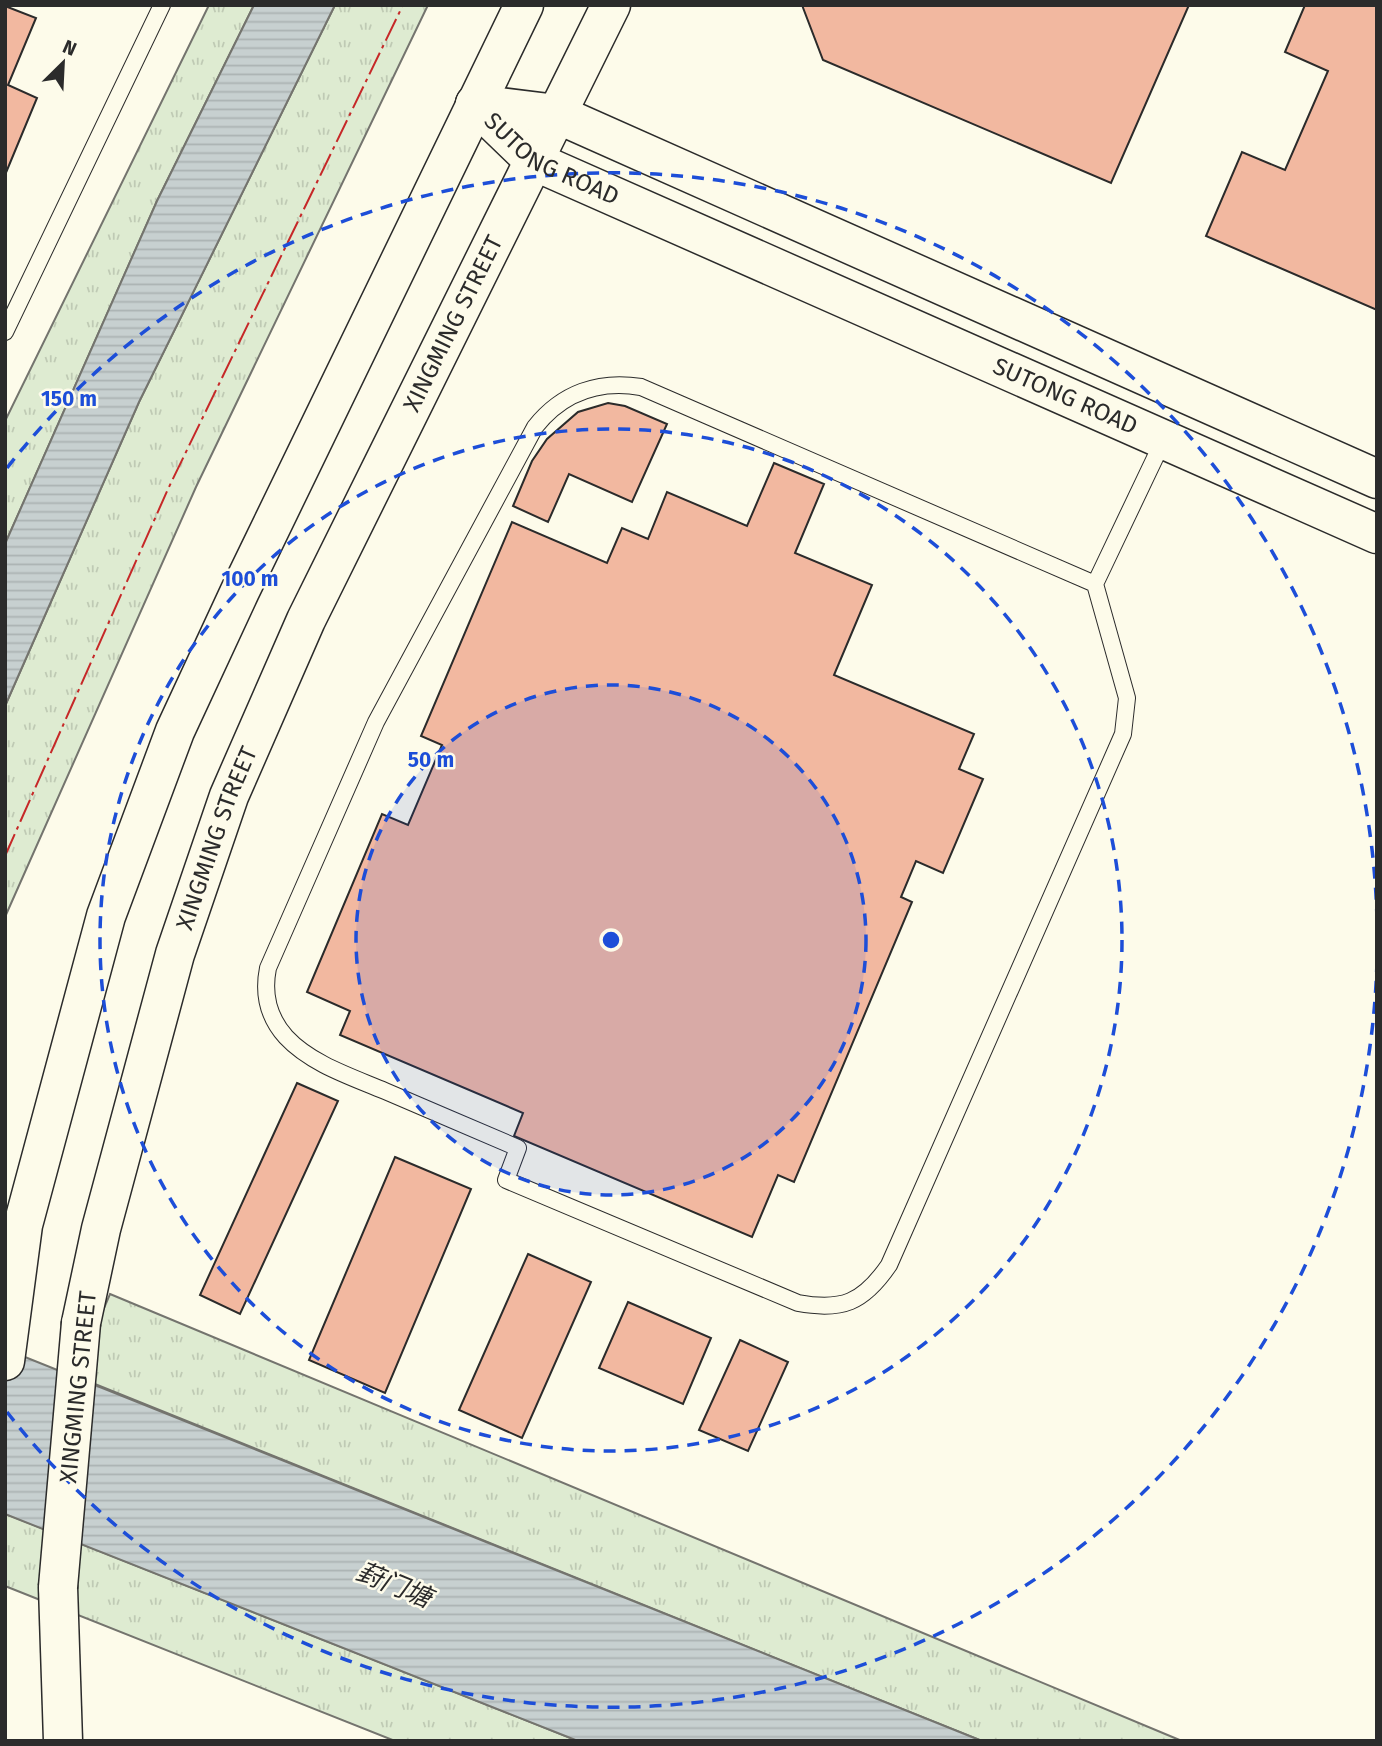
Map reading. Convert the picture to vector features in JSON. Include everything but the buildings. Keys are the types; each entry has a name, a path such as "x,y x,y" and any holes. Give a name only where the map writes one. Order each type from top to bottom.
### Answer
{"main road":[{"path":"5,1361 23,1225 106,916 175,731 524,5"},
{"name":"XINGMING STREET","path":"63,1741 58,1587 81,1323 100,1229 175,954 229,796 306,620 611,5"},
{"name":"SUTONG ROAD","path":"475,104 557,114 1377,478"},
{"name":"SUTONG ROAD","path":"475,104 534,161 1377,534"}],"lane":[{"path":"5,332 162,5"},
{"path":"1095,584 651,390 622,384 597,386 559,402 535,427 376,722 268,968 266,998 279,1030 297,1047 339,1071 518,1148 506,1180 798,1303 830,1307 862,1296 874,1287 889,1265 1123,734 1127,698 1095,584 1164,439"}],"green space":[{"path":"209,5 254,5 157,201 5,544 5,421"},
{"path":"335,5 428,5 196,487 5,917 5,706 139,402"},
{"path":"110,1294 1182,1741 982,1741 75,1376"},
{"path":"6,1514 578,1741 395,1741 5,1586"}],"water":[{"path":"254,5 335,5 139,402 5,706 5,544 157,201"},
{"name":"葑门塘","path":"5,1349 982,1741 578,1741 5,1514"}],"power":[{"path":"5,856 168,489 403,5"}]}
